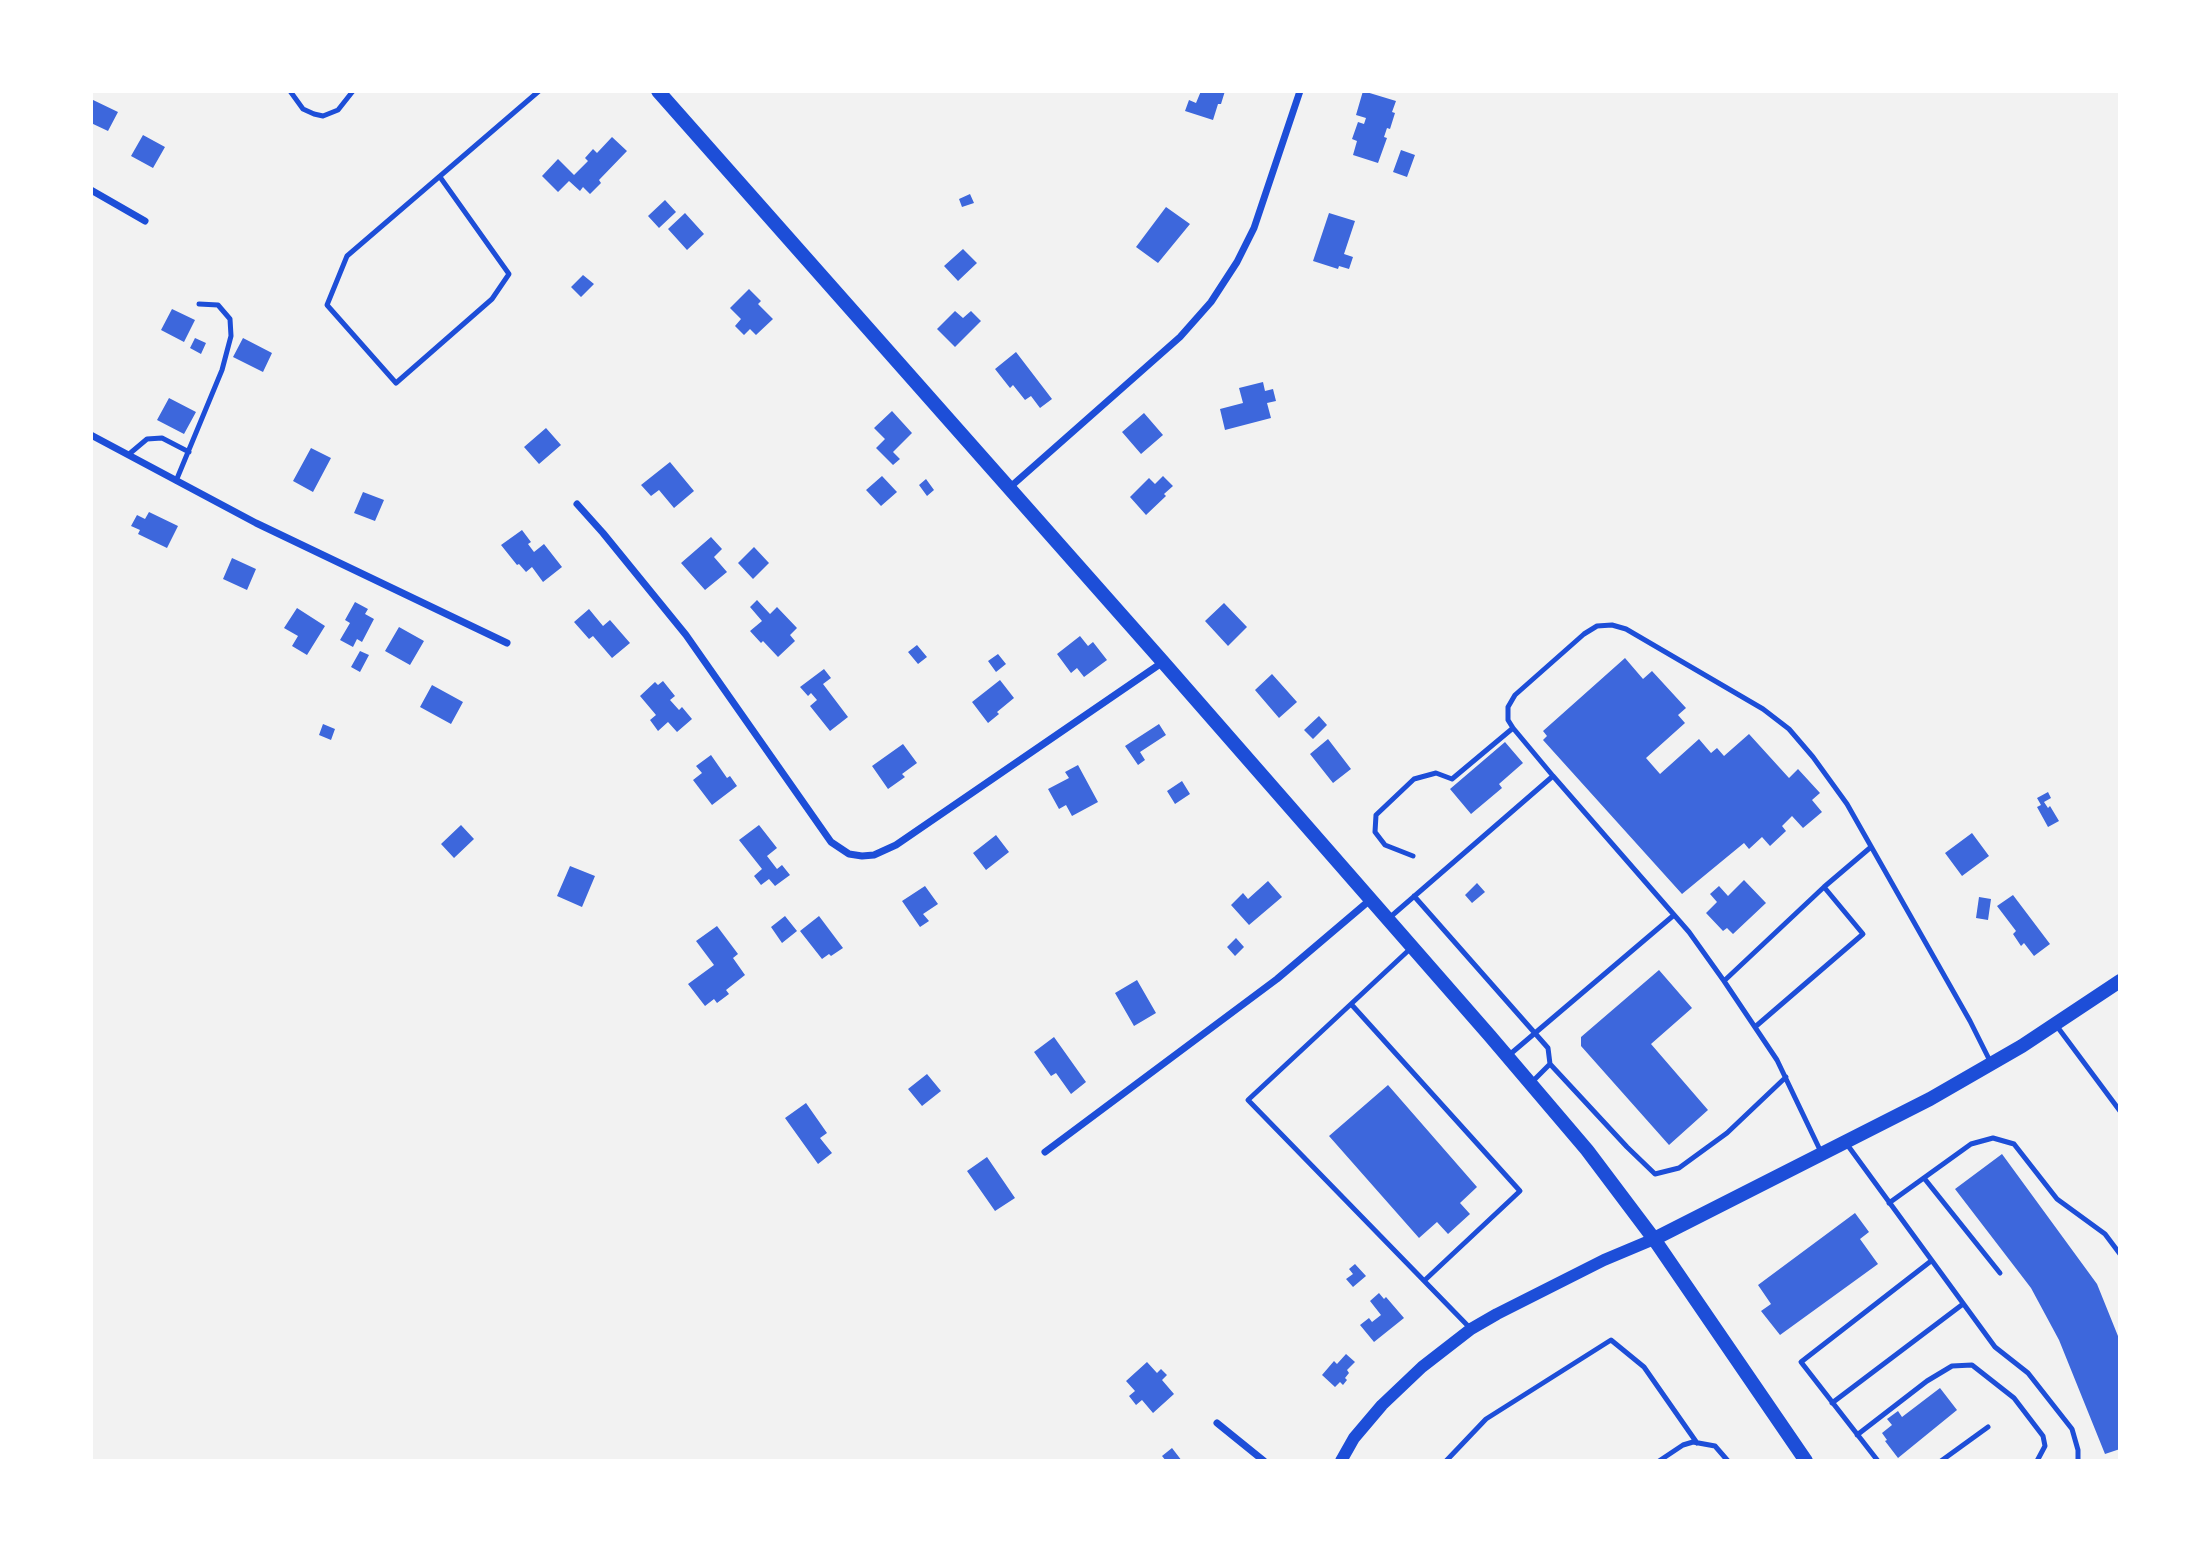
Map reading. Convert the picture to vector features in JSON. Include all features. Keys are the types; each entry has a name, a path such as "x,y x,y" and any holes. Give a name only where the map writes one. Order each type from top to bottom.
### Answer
{"main road":[{"path":"658,91 1531,1083 1595,1160 1654,1238 1800,1459"},
{"path":"1654,1238 1930,1099 2056,1025 2120,981"}],"street":[{"path":"1009,489 1180,337 1211,302 1237,262 1254,228 1300,91"},
{"path":"91,190 145,221"},
{"path":"91,435 269,529 507,643"},
{"path":"577,504 687,635 828,838 838,848 852,855 874,855 897,845 1163,662"},
{"path":"1045,1152 1277,979 1371,900"},
{"path":"1341,1461 1354,1438 1382,1405 1422,1367 1471,1329 1594,1264 1654,1238"},
{"path":"1217,1423 1265,1461"}],"lane":[{"path":"290,91 303,109 323,116 338,110 353,91"},
{"path":"440,177 509,274 492,299 396,383 327,305 347,256 539,91"},
{"path":"176,481 222,370 231,336 230,319 218,305 200,304"},
{"path":"128,455 147,439 162,438 189,452"},
{"path":"1822,1154 1786,1077 1724,981 1674,915 1508,720 1509,702 1515,695 1590,629 1604,625 1619,626 1763,709 1789,729 1847,804 1964,1009 1992,1064"},
{"path":"1413,856 1385,845 1375,832 1376,815 1414,779 1436,773 1452,779 1513,728"},
{"path":"1388,919 1553,776"},
{"path":"1724,981 1824,887 1871,847"},
{"path":"1755,1027 1863,934 1824,887"},
{"path":"1414,896 1548,1048 1550,1064 1655,1174 1679,1168 1727,1133 1786,1077"},
{"path":"1508,1056 1674,915"},
{"path":"1412,947 1248,1100 1471,1329"},
{"path":"1351,1004 1520,1191 1425,1280"},
{"path":"2056,1025 2120,1111"},
{"path":"1531,1083 1550,1064"},
{"path":"1889,1203 1971,1144 1993,1138 2014,1144 2057,1199 2105,1234 2120,1254"},
{"path":"1846,1143 1995,1347 2028,1373 2072,1429 2078,1461"},
{"path":"1924,1178 2000,1273"},
{"path":"1878,1461 1801,1362 1931,1261"},
{"path":"1832,1403 1963,1304"},
{"path":"1446,1461 1486,1419 1611,1340 1643,1367 1697,1443"},
{"path":"1857,1435 1927,1381 1952,1366 1972,1365 2014,1398 2043,1436 2045,1446 2037,1461"},
{"path":"1941,1461 1988,1427"},
{"path":"1659,1461 1683,1445 1697,1443 1715,1446 1728,1461"}],"building":[{"path":"1201,91 1225,91 1213,120 1185,111 1189,100 1196,103"},
{"path":"1363,91 1396,101 1392,112 1395,113 1390,129 1387,128 1384,137 1387,138 1378,163 1353,155 1357,141 1352,139 1358,122 1364,124 1366,118 1356,115"},
{"path":"91,99 118,112 108,131 91,123"},
{"path":"143,135 165,147 153,168 131,156"},
{"path":"612,137 627,151 599,180 601,183 590,194 583,187 580,191 569,181 558,192 542,176 558,159 574,175 588,161 585,158 593,149 597,153"},
{"path":"1401,150 1415,155 1407,177 1393,172"},
{"path":"970,194 974,203 962,207 959,199"},
{"path":"665,200 676,212 659,228 648,216"},
{"path":"1166,207 1190,224 1158,263 1136,247"},
{"path":"685,213 704,234 687,250 668,229"},
{"path":"1329,213 1355,221 1344,254 1353,257 1349,269 1339,266 1338,269 1313,261"},
{"path":"963,249 977,263 958,281 944,266"},
{"path":"583,275 594,284 581,297 571,287"},
{"path":"749,289 761,301 758,304 773,319 756,335 750,329 744,335 735,326 741,319 730,308"},
{"path":"172,309 195,320 184,342 161,330"},
{"path":"955,311 963,318 971,311 981,321 955,347 937,329"},
{"path":"195,338 206,343 201,354 190,348"},
{"path":"243,338 272,353 263,372 233,357"},
{"path":"1016,352 1052,399 1040,408 1031,396 1025,400 1013,385 1010,388 995,369"},
{"path":"1263,382 1265,391 1273,389 1276,401 1267,403 1271,418 1225,430 1220,409 1243,403 1239,388"},
{"path":"169,398 196,412 184,434 157,420"},
{"path":"892,411 912,433 893,452 900,459 893,465 876,448 885,439 874,428"},
{"path":"1144,413 1163,435 1141,454 1122,432"},
{"path":"546,428 561,445 539,464 524,447"},
{"path":"311,448 331,458 313,492 293,481"},
{"path":"670,462 694,491 674,508 659,490 651,496 641,485"},
{"path":"882,476 897,492 881,506 866,490"},
{"path":"1163,476 1173,486 1146,515 1130,497 1149,478 1155,484"},
{"path":"926,479 934,490 927,496 919,485"},
{"path":"363,492 384,500 375,521 354,513"},
{"path":"149,512 178,526 167,548 138,534 140,530 131,526 137,515 145,519"},
{"path":"522,530 531,542 528,544 534,552 544,544 562,567 543,582 532,567 526,572 517,565 501,545"},
{"path":"711,537 722,549 714,557 727,572 705,590 681,563"},
{"path":"754,547 769,563 753,579 738,563"},
{"path":"232,558 256,569 247,590 223,579"},
{"path":"757,600 770,614 777,607 797,628 790,635 795,641 778,657 750,631 762,621 750,607"},
{"path":"355,602 368,609 365,614 374,619 362,642 357,639 353,647 340,640 350,623 345,620"},
{"path":"1224,603 1247,627 1228,646 1205,621"},
{"path":"297,608 325,626 307,655 292,646 298,636 284,628"},
{"path":"589,609 603,626 610,620 630,643 612,658 593,636 589,639 574,622"},
{"path":"399,627 424,641 410,665 385,651"},
{"path":"1080,636 1088,646 1093,642 1107,660 1084,677 1077,668 1071,673 1057,654"},
{"path":"917,645 927,657 918,664 908,652"},
{"path":"360,651 369,655 360,672 351,667"},
{"path":"998,654 1006,664 996,672 988,661"},
{"path":"1625,658 1643,679 1652,671 1686,708 1678,715 1685,723 1646,758 1660,774 1699,739 1711,753 1717,748 1724,756 1749,734 1789,778 1798,769 1820,793 1812,800 1822,812 1803,828 1792,816 1782,826 1786,831 1770,846 1762,837 1749,849 1744,843 1682,894 1543,740 1547,736 1543,731"},
{"path":"824,669 831,678 823,684 848,717 830,731 810,706 817,700 811,693 808,696 800,687"},
{"path":"1272,674 1297,702 1279,718 1255,690"},
{"path":"1000,680 1014,698 988,723 972,702"},
{"path":"663,681 675,696 670,700 679,710 682,707 692,719 677,732 668,722 658,731 650,720 656,715 640,696 655,682 658,685"},
{"path":"432,685 463,702 451,724 420,707"},
{"path":"1319,716 1327,725 1313,739 1304,730"},
{"path":"323,724 335,729 331,740 319,735"},
{"path":"1159,724 1166,735 1140,752 1145,760 1138,765 1125,746"},
{"path":"1328,739 1351,769 1333,783 1310,754"},
{"path":"1505,742 1523,763 1499,784 1502,788 1471,814 1450,789"},
{"path":"903,744 917,763 902,774 905,777 888,789 872,766"},
{"path":"711,755 727,778 730,776 737,786 712,805 693,780 702,773 696,766"},
{"path":"1078,765 1098,802 1072,816 1066,805 1059,809 1048,789 1069,778 1065,772"},
{"path":"1182,781 1190,794 1175,804 1167,791"},
{"path":"2048,792 2051,798 2044,802 2048,808 2050,806 2059,821 2048,827 2037,807 2041,805 2037,798"},
{"path":"461,825 474,839 454,858 441,844"},
{"path":"759,825 777,848 767,856 777,869 782,865 790,875 775,886 769,879 761,885 754,876 762,869 739,840"},
{"path":"1972,833 1989,856 1962,876 1945,853"},
{"path":"996,835 1009,852 986,870 973,853"},
{"path":"570,866 595,876 582,907 557,896"},
{"path":"1744,880 1766,903 1733,934 1727,928 1723,931 1706,913 1717,902 1710,894 1719,886 1728,896"},
{"path":"1268,881 1282,897 1249,925 1231,905 1243,893 1248,899"},
{"path":"1477,883 1485,892 1472,903 1465,895"},
{"path":"925,886 938,904 923,914 929,921 920,927 902,901"},
{"path":"2013,895 2050,944 2034,956 2024,943 2021,946 2013,934 2016,931 1997,906"},
{"path":"1979,897 1991,899 1988,920 1976,918"},
{"path":"785,916 797,931 782,943 771,927"},
{"path":"819,916 843,948 822,959 800,931"},
{"path":"717,926 738,954 733,958 745,975 726,990 729,994 717,1003 714,999 705,1006 688,984 714,965 696,941"},
{"path":"1236,938 1244,947 1235,956 1227,947"},
{"path":"1659,970 1692,1008 1651,1044 1708,1110 1669,1145 1581,1046 1581,1037"},
{"path":"1137,980 1156,1013 1134,1026 1115,993"},
{"path":"1054,1037 1086,1082 1071,1094 1056,1073 1051,1076 1034,1052"},
{"path":"927,1074 941,1091 922,1106 908,1089"},
{"path":"1388,1085 1477,1187 1460,1203 1470,1214 1448,1234 1437,1222 1419,1238 1329,1136"},
{"path":"806,1103 827,1133 820,1138 832,1153 818,1164 785,1118"},
{"path":"2002,1154 2097,1284 2120,1341 2120,1449 2105,1454 2059,1340 2031,1288 1955,1189"},
{"path":"987,1157 1015,1198 995,1211 967,1171"},
{"path":"1855,1213 1869,1232 1860,1239 1878,1264 1780,1335 1761,1311 1771,1304 1758,1285"},
{"path":"1355,1264 1366,1276 1353,1287 1346,1279 1353,1274 1349,1269"},
{"path":"1379,1293 1384,1299 1386,1297 1404,1318 1374,1342 1360,1325 1369,1318 1372,1322 1381,1315 1370,1301"},
{"path":"1346,1354 1355,1362 1347,1370 1349,1373 1343,1385 1340,1382 1335,1387 1322,1375 1334,1361 1337,1364"},
{"path":"1147,1362 1157,1373 1161,1369 1167,1375 1162,1380 1174,1394 1153,1413 1142,1400 1136,1405 1129,1396 1135,1391 1126,1381"},
{"path":"1940,1388 1957,1410 1898,1458 1882,1433 1892,1425 1887,1419 1898,1411 1902,1417"},
{"path":"1172,1448 1182,1461 1166,1461 1162,1456"}]}
